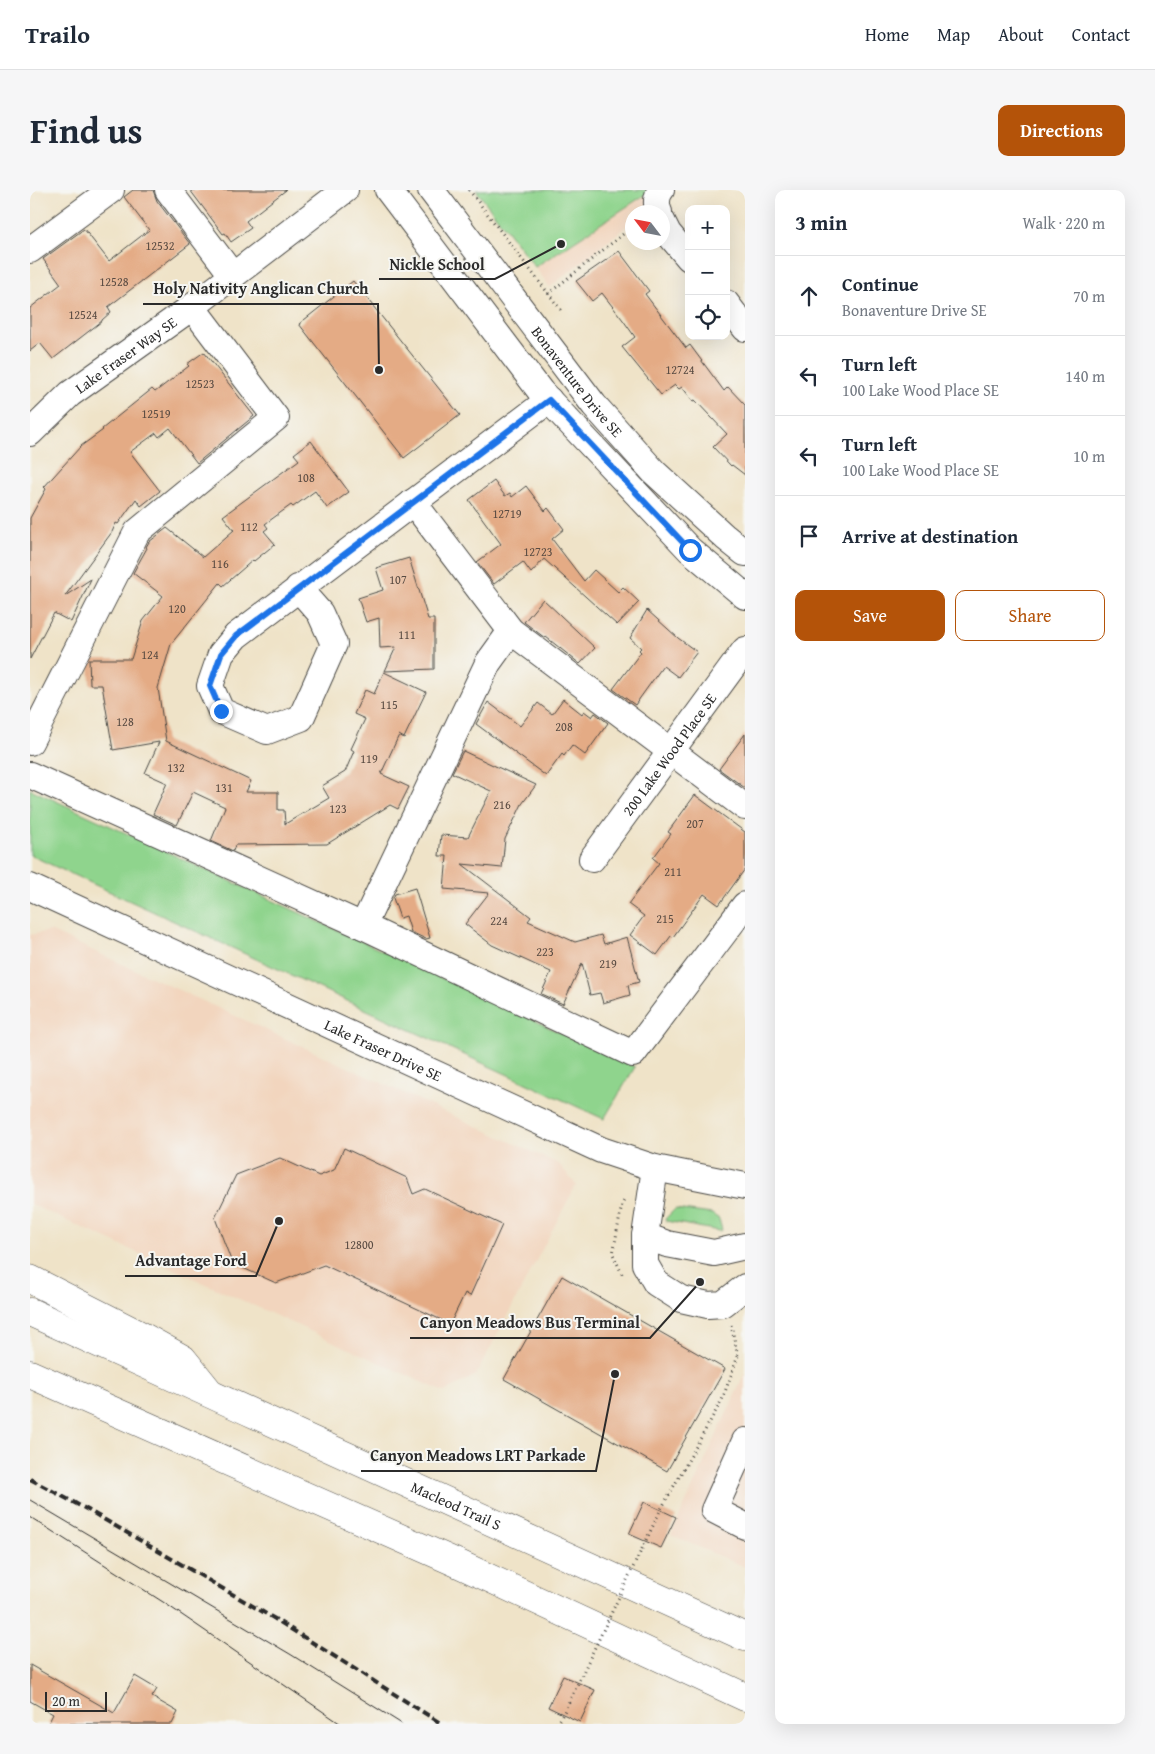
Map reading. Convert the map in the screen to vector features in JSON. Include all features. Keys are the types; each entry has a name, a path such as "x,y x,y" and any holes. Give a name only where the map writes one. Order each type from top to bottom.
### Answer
{"highway":[{"path":"30,1279 183,1359 214,1396"},
{"name":"Macleod Trail S","path":"30,1312 476,1513 745,1637"},
{"path":"30,1374 457,1563 745,1697"}],"street":[{"path":"30,250 111,190"},
{"path":"168,190 233,276"},
{"name":"Lake Fraser Way SE","path":"30,433 70,394 192,307 345,190"},
{"name":"Bonaventure Drive SE","path":"388,190 541,392 690,550 745,596"},
{"name":"Bonaventure Drive SE","path":"431,190 594,405 654,472 745,553"},
{"path":"657,205 660,190"},
{"path":"670,235 685,253"},
{"path":"30,742 138,532 276,418 192,307"},
{"path":"730,308 745,328"},
{"path":"298,588 320,613 334,644 301,718 267,731 221,711 210,686 221,654 236,636 298,588 549,400"},
{"path":"413,502 511,631 745,807"},
{"path":"363,926 488,663 511,631"},
{"name":"200 Lake Wood Place SE","path":"592,858 745,650"},
{"path":"30,775 363,926 633,1054 745,904"},
{"name":"Lake Fraser Drive SE","path":"30,886 602,1150 655,1168 745,1186"},
{"path":"655,1168 645,1236 645,1264 656,1283 681,1299 708,1305 723,1304 745,1287"},
{"path":"645,1236 667,1244 714,1253 745,1246"},
{"path":"745,1441 714,1510 745,1526"}],"path":[{"path":"470,190 561,310"},
{"path":"548,294 625,233"},
{"path":"556,1724 575,1691 652,1526 722,1400 738,1356 730,1321"}],"shaded area":[{"path":"476,190 651,190 648,205 625,205 625,228 550,287"},
{"path":"50,931 559,1164 576,1185 476,1375 444,1392 30,1204 30,935"},
{"path":"745,1373 745,1567 671,1535"}],"green space":[{"path":"476,190 651,190 629,205 625,205 625,208 535,267"},
{"path":"30,789 635,1067 604,1119 30,855"},
{"path":"675,1209 712,1214 719,1219 722,1230 666,1221 665,1219"}],"building":[{"path":"133,190 153,190 157,201 190,244 108,307 111,312 102,321 53,359 40,343 30,351 30,308 61,284 43,259 84,229 109,261 149,230 124,197"},
{"path":"190,190 286,190 246,221 251,228 231,242"},
{"path":"619,251 649,291 645,294 686,348 690,345 724,391 728,387 745,405 745,475 731,466 713,447 727,434 695,400 693,401 682,387 679,389 675,385 661,395 622,347 635,337 623,320 602,293 592,301 576,281"},
{"path":"353,281 460,415 404,458 299,324"},
{"path":"204,352 254,416 197,463 170,428 159,437 156,433 130,452 160,491 141,506 136,499 118,524 116,523 112,532 65,596 91,579 71,622 54,613 30,659 30,518 46,489 44,487 81,446 152,389 155,392"},
{"path":"311,441 349,492 327,508 315,491 293,507 291,505 265,524 268,528 264,531 275,544 223,586 220,583 171,644 158,688 166,741 251,781 246,792 278,792 278,810 284,810 285,824 329,798 322,786 345,772 354,751 351,749 365,719 354,714 365,690 374,694 384,672 426,692 404,738 399,735 381,774 409,787 398,809 390,805 327,844 235,845 233,851 211,841 225,807 193,792 177,825 153,814 167,783 145,773 159,742 113,750 102,685 90,685 89,659 131,659 143,621 163,596 133,573 149,542 167,528 203,557 234,530 223,516 299,460 294,454"},
{"path":"494,481 505,496 510,493 512,497 526,486 545,511 548,508 564,529 552,539 584,581 594,570 618,592 623,587 639,602 617,625 544,559 531,573 523,562 494,584 477,562 501,544 469,500"},
{"path":"409,558 428,619 434,619 434,669 385,671 396,647 380,648 379,618 366,622 358,598 383,590 376,568"},
{"path":"543,599 595,648 580,664 524,622"},
{"path":"647,610 678,638 697,652 678,677 663,666 635,705 613,689 641,652 639,650 641,648 630,638"},
{"path":"563,699 582,714 584,711 592,717 595,713 608,723 585,755 572,745 564,756 562,754 546,776 476,724 488,702 520,726 538,703 552,714"},
{"path":"745,734 745,788 719,769"},
{"path":"463,751 536,785 522,804 505,839 502,868 462,864 531,917 528,921 575,942 601,935 604,944 627,937 639,982 628,985 630,995 603,1003 600,993 590,995 582,963 563,1004 541,994 551,972 492,945 465,924 489,893 444,889 447,856 439,856 441,835 468,837 491,791 452,773"},
{"path":"695,795 745,832 745,869 719,905 704,894 673,937 671,936 657,955 630,935 644,916 628,904 659,863 653,858 671,834 668,832"},
{"path":"415,888 430,938 426,939 411,932 406,916 400,918 393,898 395,894"},
{"path":"344,1148 407,1178 413,1194 425,1189 502,1225 470,1296 465,1293 450,1324 324,1265 276,1283 232,1263 215,1218 236,1175 280,1158 319,1176 334,1170"},
{"path":"562,1276 725,1369 667,1471 504,1379"},
{"path":"644,1502 676,1517 661,1548 629,1534"},
{"path":"30,1665 114,1713 135,1676 157,1689 152,1697 178,1712 172,1724 48,1724 53,1714 30,1701"},
{"path":"563,1676 595,1690 580,1722 548,1707"}],"tram line":[{"path":"30,1500 290,1654 402,1724"},
{"path":"30,1517 163,1602 341,1724"}],"railway":[{"path":"30,1479 88,1510 275,1619 442,1724"}],"place":[{"name":"Nickle School","path":"561,244"},
{"name":"Holy Nativity Anglican Church","path":"379,370"},
{"name":"Advantage Ford","path":"279,1221"},
{"name":"Canyon Meadows Bus Terminal","path":"700,1282"},
{"name":"Canyon Meadows LRT Parkade","path":"615,1374"}],"route":[{"path":"221,711 210,686 221,654 236,636 549,400 690,550"}]}
